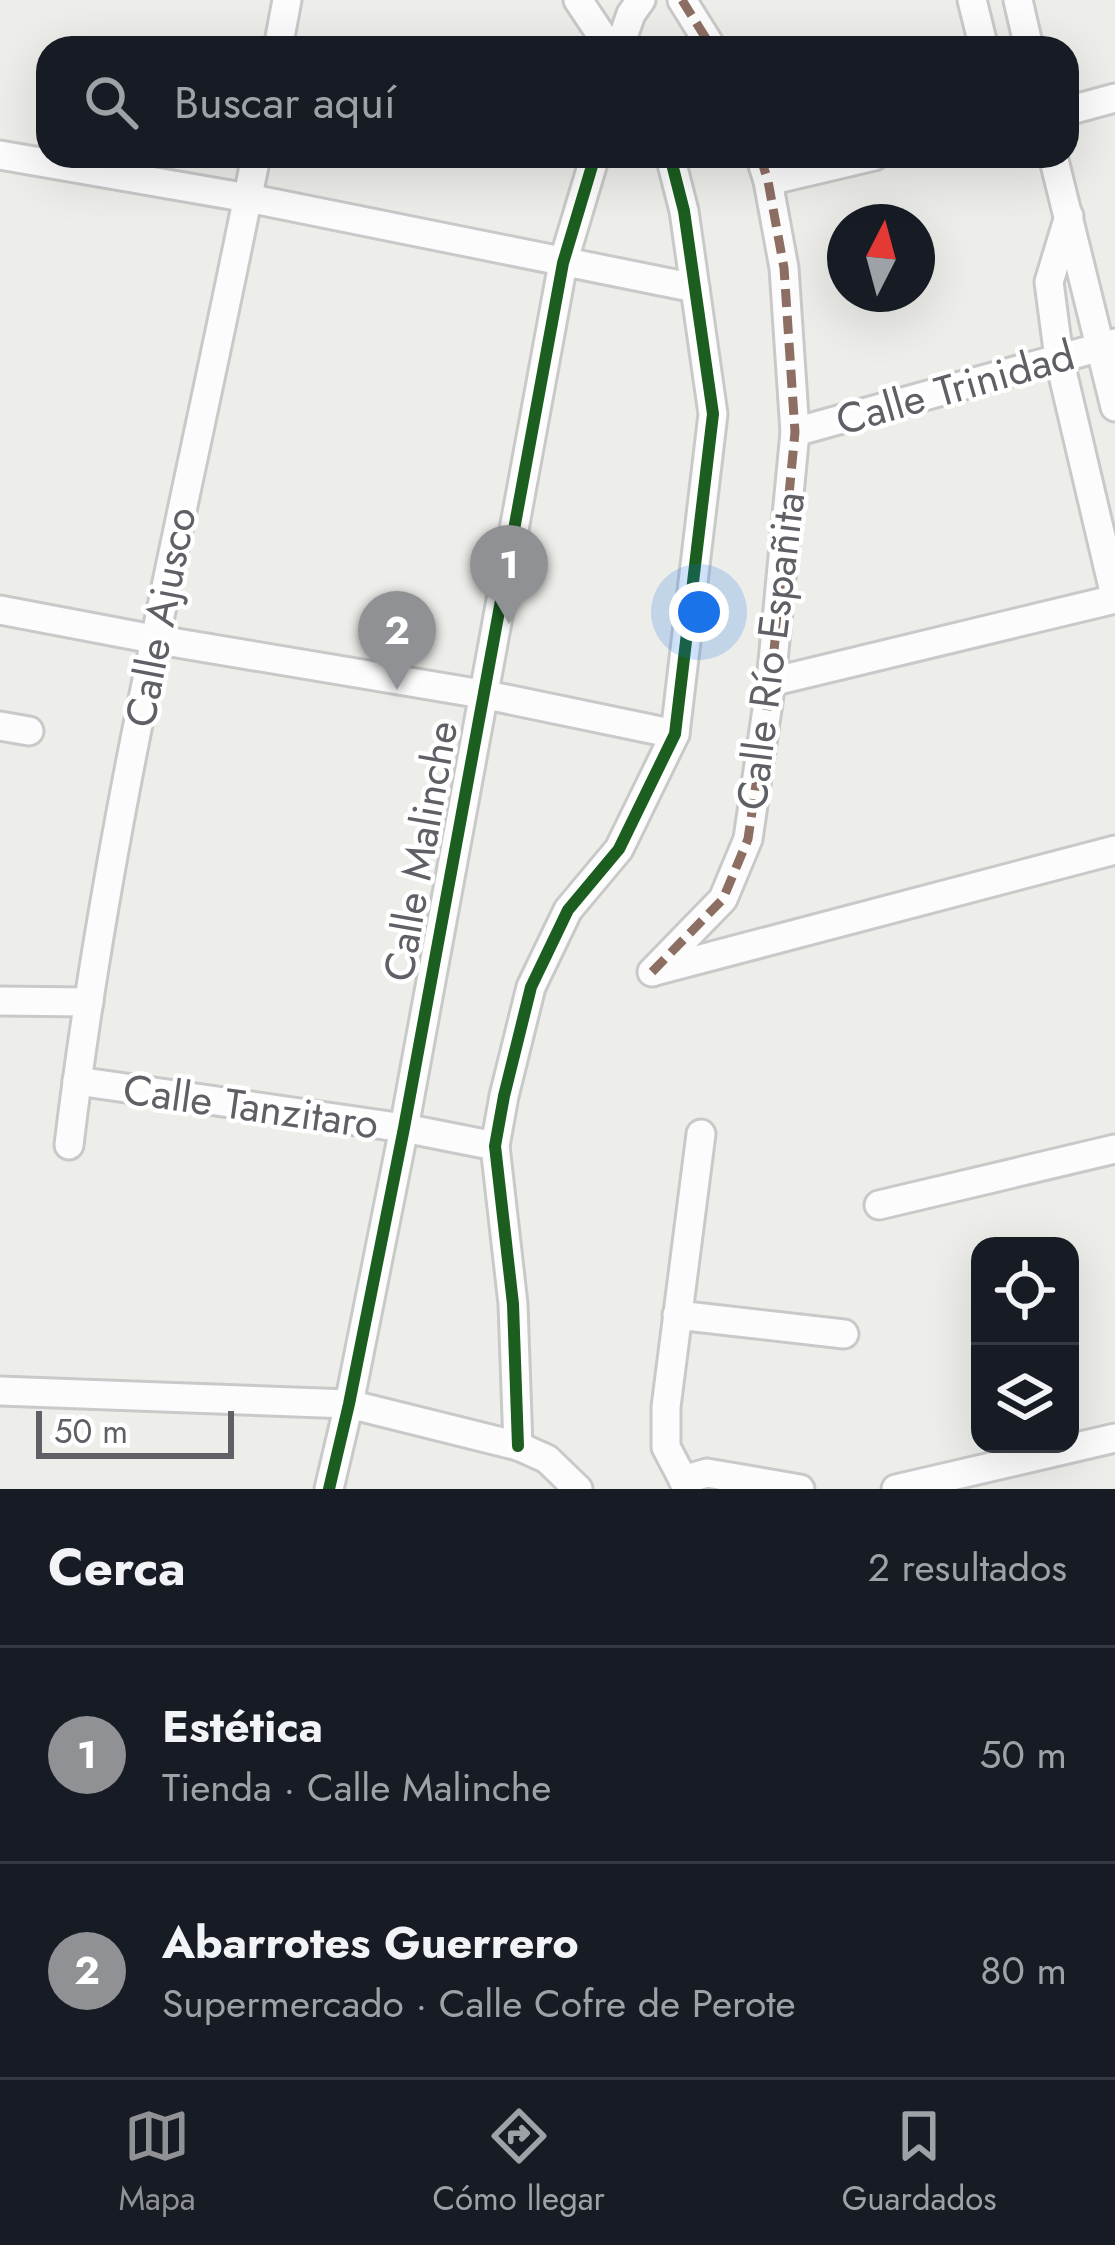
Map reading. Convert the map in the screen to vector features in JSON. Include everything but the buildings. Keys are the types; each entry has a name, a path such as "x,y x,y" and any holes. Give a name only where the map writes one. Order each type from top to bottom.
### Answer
{"street":[{"path":"280,36 287,0"},
{"path":"578,0 605,36"},
{"path":"682,0 704,36"},
{"path":"972,0 981,36"},
{"path":"1018,0 1026,36"},
{"path":"620,36 636,7"},
{"path":"1079,108 1115,98"},
{"path":"0,155 36,161"},
{"path":"75,168 695,288"},
{"name":"Calle Ajusco","path":"69,1145 89,1002 153,639 254,168"},
{"name":"Calle Malinche","path":"329,1489 404,1128 563,262 591,168"},
{"path":"518,1447 513,1304 496,1146 504,1096 531,987 568,910 619,849 675,734 713,414 674,168"},
{"name":"Calle Río Españita","path":"764,168 784,268 795,432 771,682 748,839 723,899 652,972 1115,850"},
{"path":"1057,168 1107,345 1115,407"},
{"path":"771,682 1115,598 1059,358 1049,282 1069,216"},
{"name":"Calle Trinidad","path":"795,432 1107,345"},
{"path":"0,610 482,694 675,734"},
{"path":"0,726 29,731"},
{"path":"0,1001 89,1002"},
{"name":"Calle Tanzitaro","path":"77,1081 404,1128 496,1146"},
{"path":"701,1134 666,1407 666,1448 686,1485 707,1473 800,1489"},
{"path":"879,1205 1115,1149"},
{"path":"677,1315 844,1334"},
{"path":"0,1391 349,1404 518,1447 547,1459 578,1489"},
{"path":"896,1489 1115,1438"}],"marked path":[{"path":"682,0 704,36"},
{"path":"652,972 723,899 748,839 771,682 795,432 784,268 764,168"}],"cycle path":[{"path":"329,1489 404,1128 563,263 591,168"},
{"path":"518,1446 513,1304 495,1146 504,1096 531,987 568,910 619,849 675,734 713,414 684,211 673,168"}],"place":[{"name":"Estética","path":"509,624"},
{"name":"Abarrotes Guerrero","path":"397,690"}]}
